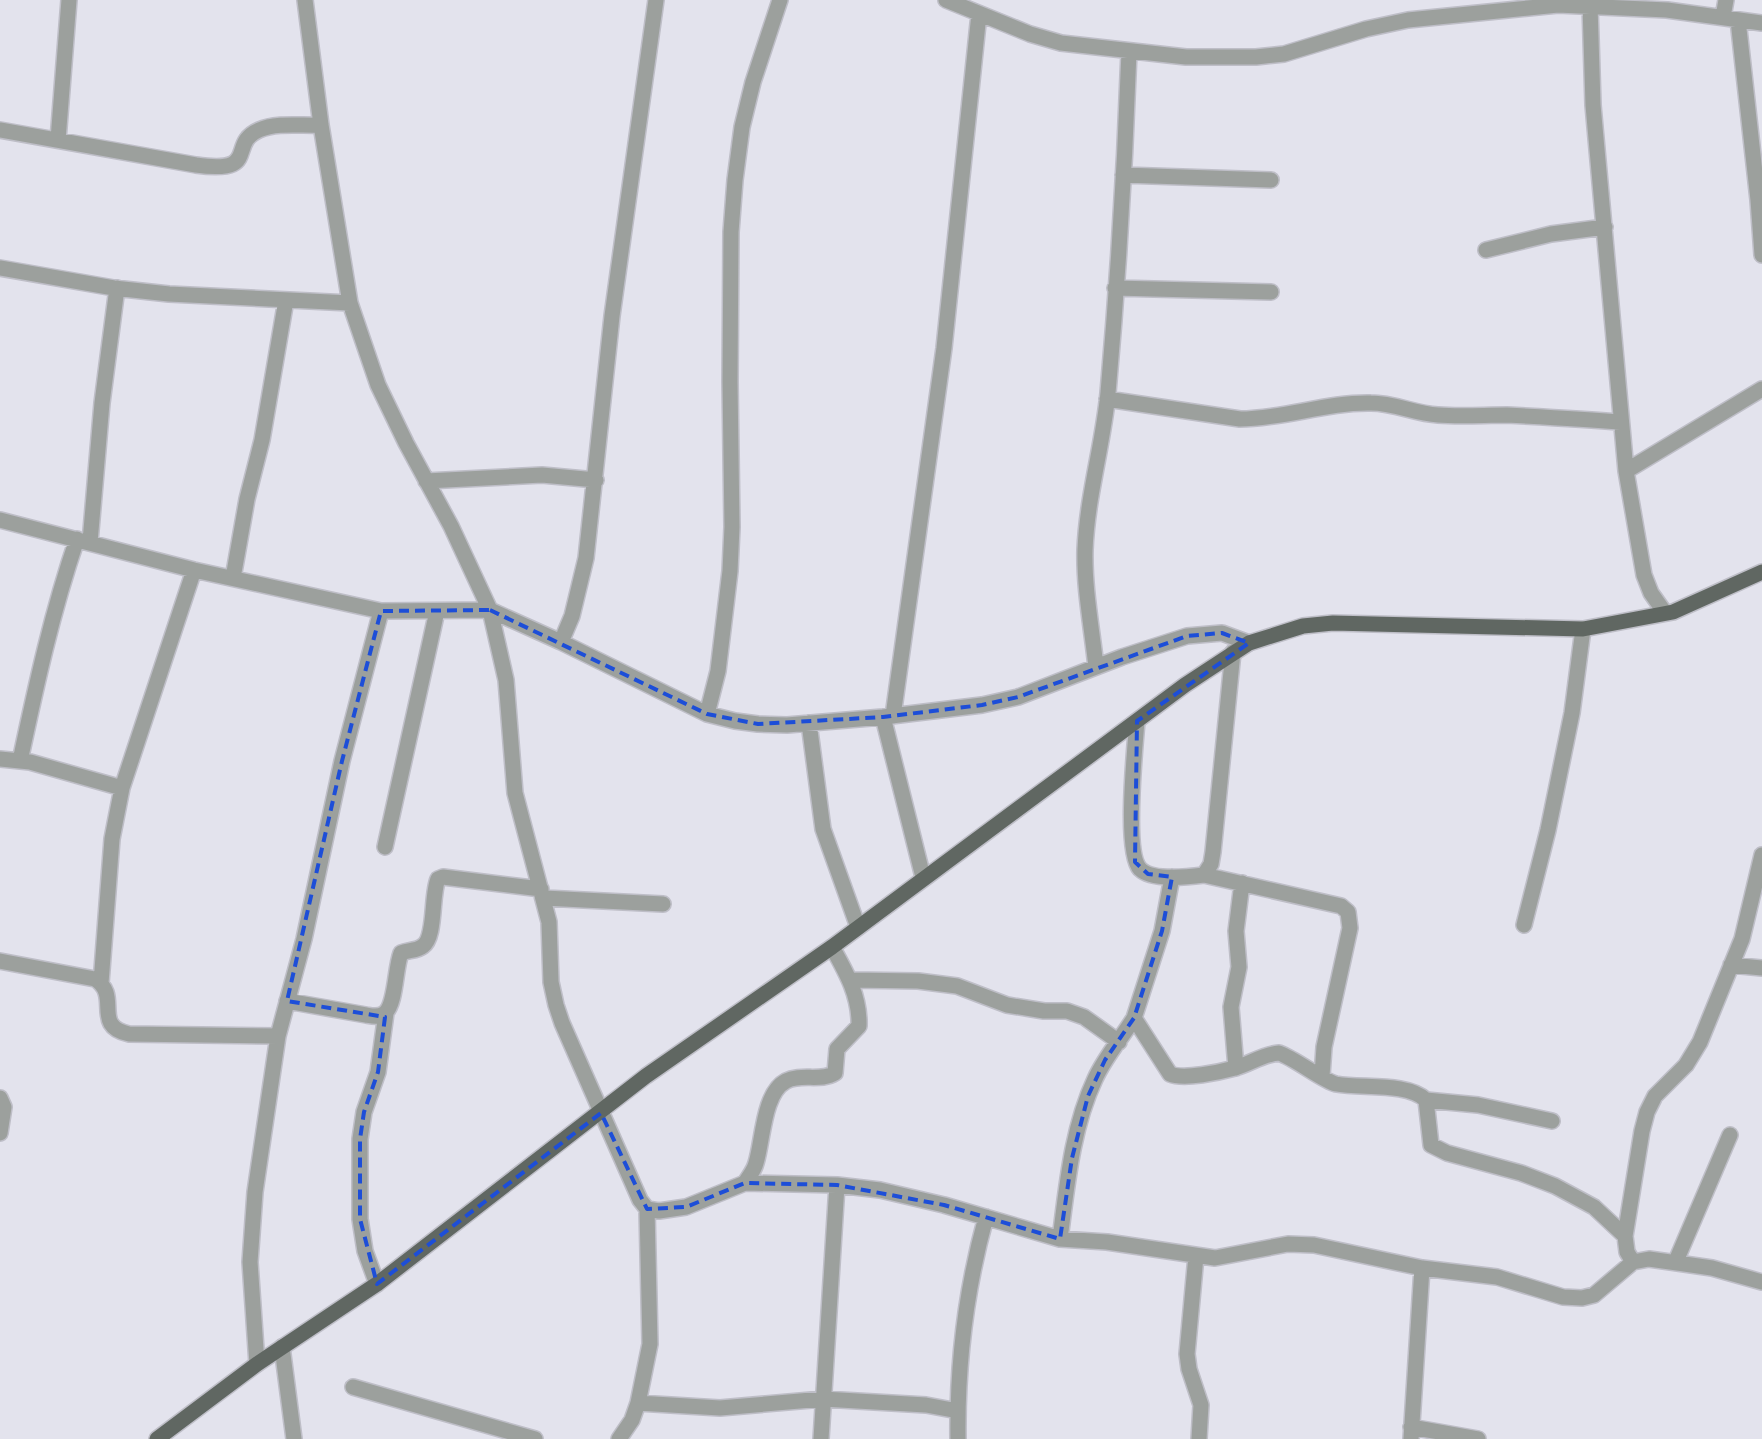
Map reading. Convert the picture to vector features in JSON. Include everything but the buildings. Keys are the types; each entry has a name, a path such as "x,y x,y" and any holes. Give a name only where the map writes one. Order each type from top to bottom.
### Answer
{"main road":[{"path":"1661,612 1669,603 1762,561"},
{"path":"157,1439 257,1364 377,1284 601,1113 646,1076 832,947 923,877 1137,721 1248,643 1303,626 1332,623 1583,629 1623,623 1661,612 1673,612 1762,572"}],"street":[{"path":"58,140 69,29 69,0"},
{"path":"305,0 321,125 350,303 378,385 426,481 451,526 490,610 506,680 515,793 549,922 551,982 556,1005 601,1113 640,1200 647,1209 650,1344 638,1403 632,1420 619,1439"},
{"path":"562,642 581,586 596,480 615,289 656,0"},
{"path":"707,714 718,671 731,562 731,232 735,180 742,127 753,82 780,0"},
{"path":"946,0 1030,34 1061,43 1186,57 1256,57 1284,54 1366,29 1408,20 1558,3 1667,10 1762,23"},
{"path":"1726,0 1731,19 1758,200 1762,256"},
{"path":"1590,5 1593,105 1605,227 1620,422 1626,471 1644,575 1661,612"},
{"path":"923,877 888,717 945,339 979,14"},
{"path":"1096,667 1085,550 1107,399 1124,175 1129,52"},
{"path":"0,130 196,165 223,167 233,165 240,158 251,136 258,130 281,126 321,125"},
{"path":"1124,175 1271,180"},
{"path":"1486,250 1551,234 1605,227"},
{"path":"0,268 117,288 179,294 350,303"},
{"path":"20,761 59,590 83,541 117,288"},
{"path":"1115,288 1271,292"},
{"path":"233,578 246,499 262,440 286,300"},
{"path":"1626,471 1762,389"},
{"path":"1107,399 1240,419 1259,419 1349,403 1374,402 1396,405 1414,412 1438,415 1505,415 1620,422"},
{"path":"426,481 542,475 596,480"},
{"path":"0,520 194,570 381,612 490,610 562,642 707,714 758,724 809,723 888,717 982,705 1018,697 1096,667 1187,636 1222,634 1248,643"},
{"path":"101,983 112,839 122,788 194,570"},
{"path":"384,847 437,611"},
{"path":"257,1364 250,1262 255,1192 278,1036 304,939 342,761 381,612"},
{"path":"1524,924 1548,830 1572,714 1583,629"},
{"path":"1204,875 1211,864 1213,852 1233,652"},
{"path":"1137,721 1132,848 1135,862 1141,870 1148,874 1172,877 1204,875 1341,906 1348,912 1350,928 1324,1047 1322,1076"},
{"path":"809,723 823,829 858,928"},
{"path":"0,759 20,761 122,788"},
{"path":"1633,1262 1627,1252 1625,1236 1642,1131 1647,1112 1655,1096 1686,1065 1700,1042 1747,920 1762,856"},
{"path":"377,1284 365,1251 360,1226 360,1139 364,1112 378,1072 386,1013 390,1005 401,953 424,946 430,937 433,889 438,879 448,877 542,894 663,904"},
{"path":"1060,1239 1072,1158 1088,1096 1105,1060 1134,1018 1162,931 1172,877"},
{"path":"1236,1068 1231,1008 1239,968 1236,930 1242,883"},
{"path":"745,1183 756,1162 768,1108 778,1088 785,1082 793,1079 824,1077 835,1073 837,1049 859,1026 859,1017 851,980 832,947"},
{"path":"0,961 86,976 101,983 106,991 108,1018 111,1027 120,1032 129,1034 278,1036"},
{"path":"1731,965 1762,968"},
{"path":"851,980 918,981 957,986 1007,1005 1044,1011 1067,1011 1084,1017 1119,1042"},
{"path":"287,1001 366,1015 379,1016 386,1013"},
{"path":"1134,1018 1170,1074 1186,1076 1236,1068 1270,1054 1279,1053 1337,1084 1404,1090 1420,1094 1426,1100 1431,1145 1447,1153 1512,1171 1555,1186 1594,1207 1625,1236"},
{"path":"0,1098 4,1107 0,1133"},
{"path":"1426,1100 1478,1105 1552,1121"},
{"path":"1676,1261 1730,1135"},
{"path":"647,1209 659,1211 686,1207 745,1183 837,1185 880,1190 986,1217 1060,1239 1107,1242 1215,1258 1288,1244 1314,1246 1422,1268 1497,1277 1563,1297 1582,1298 1594,1295 1633,1262 1649,1259 1676,1261 1712,1268 1762,1282"},
{"path":"821,1439 837,1185"},
{"path":"958,1439 958,1411 967,1302 973,1265 986,1217"},
{"path":"1196,1256 1187,1354 1189,1369 1201,1405 1199,1439"},
{"path":"1422,1268 1411,1433 1478,1439"},
{"path":"282,1347 294,1439"},
{"path":"353,1387 534,1439"},
{"path":"638,1403 720,1408 823,1400 926,1405 958,1411"}],"highlighted area":[{"path":"490,610 707,714 758,724 883,717 982,705 1018,697 1187,636 1222,633 1249,643 1137,721 1135,862 1148,874 1172,877 1162,931 1134,1018 1105,1060 1088,1096 1072,1158 1060,1239 944,1205 837,1185 745,1183 686,1207 647,1209 601,1113 377,1284 360,1219 360,1139 364,1112 378,1072 385,1017 287,1001 342,761 381,611"}]}
